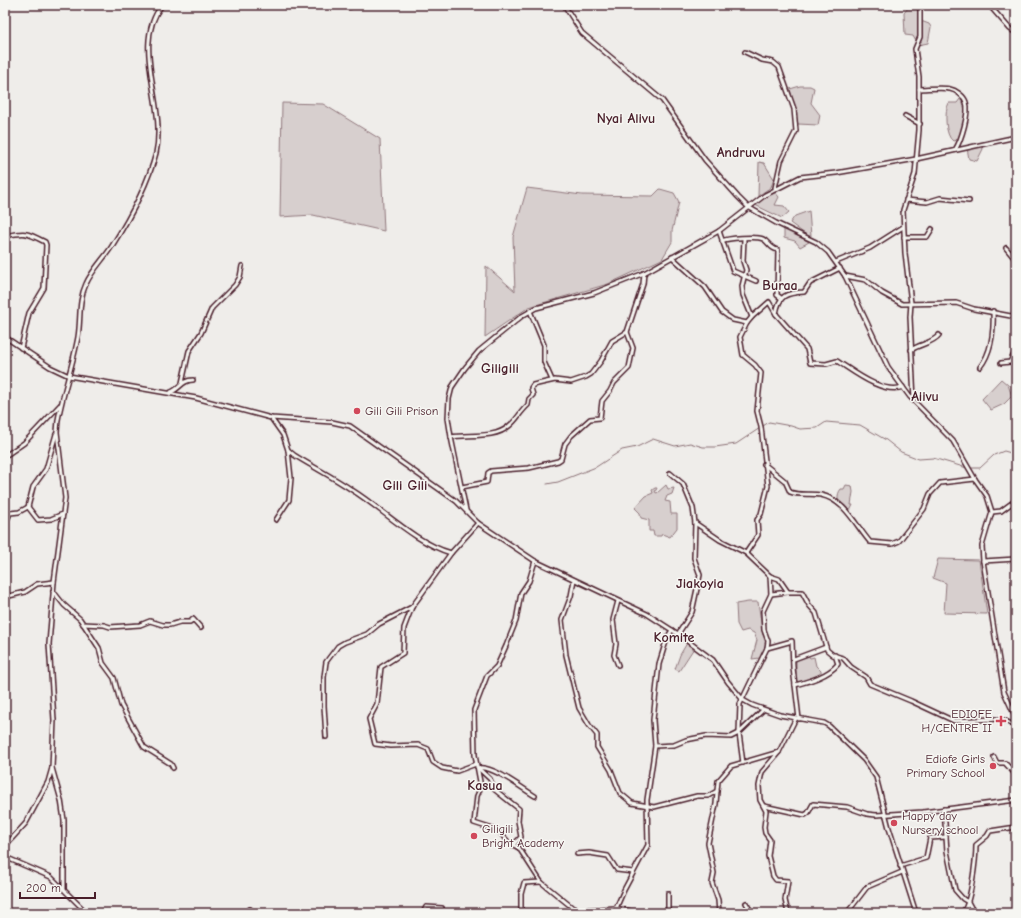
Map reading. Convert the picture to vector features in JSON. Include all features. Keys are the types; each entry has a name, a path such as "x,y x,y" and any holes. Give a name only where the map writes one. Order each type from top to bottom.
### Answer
{"street":[{"path":"5,517 8,518 10,513 19,512 28,507 33,487 46,469 57,432 62,403 78,336 81,294 87,282 112,246 139,197 155,154 158,134 156,100 148,54 154,17 162,5"},
{"path":"340,5 350,7"},
{"path":"564,5 582,33 662,100 705,160 748,207 776,223 816,242 828,252 845,276 884,360 914,400 953,441 990,502 992,512 982,546 983,562 1004,692 1016,718"},
{"path":"914,400 910,313 912,303 903,227 903,210 914,177 920,124 918,61 915,49 920,37 920,5"},
{"path":"989,5 1016,33"},
{"path":"746,52 762,60 773,62 779,67 794,109 796,131 783,157 775,189"},
{"path":"919,89 948,88 960,94 965,100 966,107 962,136 955,150"},
{"path":"905,116 920,124"},
{"path":"466,510 451,437 448,407 452,387 479,351 502,330 530,311 550,304 594,293 644,273 719,231 748,207 789,181 805,176 842,172 916,159 1016,137"},
{"path":"906,200 927,202 940,198 969,202"},
{"path":"836,262 870,248 903,227"},
{"path":"904,237 927,237 932,228"},
{"path":"719,231 733,271 756,281"},
{"path":"5,236 22,232 29,233 45,242 46,245 44,288 29,313 21,348"},
{"path":"722,241 727,238 761,238 772,248 778,251 777,291 778,296 781,298"},
{"path":"744,239 743,261 746,270 742,295 752,318"},
{"path":"1006,248 1016,260"},
{"path":"672,257 705,287 722,312 732,320 747,323"},
{"path":"169,393 176,390 182,383 189,351 202,333 209,318 209,313 214,305 230,291 239,280 242,266"},
{"path":"776,314 778,302 781,298 793,293 804,292 810,283 840,268"},
{"path":"462,488 487,482 488,473 491,472 529,468 561,459 566,441 590,419 599,419 602,401 614,383 629,368 633,348 627,332 643,284 644,273"},
{"path":"845,276 866,280 882,293 899,302 953,302 1016,317"},
{"path":"746,553 758,534 757,520 761,514 768,486 757,410 761,373 755,365 743,355 740,337 747,323 769,302 776,314 807,349 810,363 823,365 837,361 855,373 881,386 893,389 903,387"},
{"path":"530,311 544,345 544,362 552,380"},
{"path":"980,368 986,360 990,345 993,311"},
{"path":"451,437 492,433 506,429 528,405 529,399 533,395 533,385 552,380 571,382 591,374 602,359 612,341 627,332"},
{"path":"911,350 923,343 934,340 939,335"},
{"path":"5,338 50,367 69,376 196,398 271,418 332,422 350,426 466,510 478,523 535,561 618,602 647,614 678,634 713,660 743,700 763,710 824,723 829,726 870,767 880,787 885,814 900,866 916,913"},
{"path":"1001,364 1010,362 1016,350"},
{"path":"182,383 193,380"},
{"path":"5,456 24,443 62,403"},
{"path":"271,418 283,435 288,450 291,478 289,485 289,500 276,520"},
{"path":"5,846 26,823 48,782 52,768 54,720 49,644 54,582 63,514 64,482 57,432"},
{"path":"288,450 301,460 353,490 418,536 442,550 451,553"},
{"path":"764,464 783,479 790,492 821,495 830,499 850,515 870,542 875,544 892,544 898,541 924,509 930,494 940,483 975,479"},
{"path":"670,473 678,479 686,490 693,508 695,523 694,558 700,578 696,588 692,612 678,634"},
{"path":"992,512 1001,511 1016,500"},
{"path":"28,507 38,520 51,519 63,514"},
{"path":"478,523 451,553 412,607 404,628 403,653 383,665 380,669 377,704 369,719 375,744 391,746 422,746 428,749 433,762 440,768 457,771 477,766 484,767 535,796"},
{"path":"695,523 720,540 746,553 770,576 779,579 788,592"},
{"path":"983,562 1016,559"},
{"path":"535,561 529,581 521,592 516,621 506,646 497,666 487,676 475,704 474,735 481,787 477,796 474,823 478,826 499,831 508,842 521,850 541,882 575,910 616,908 628,912 640,913"},
{"path":"743,763 740,733 740,704 743,700 750,680 767,648 768,641 764,630 763,611 771,594 770,576"},
{"path":"574,580 571,596 564,614 562,628 566,655 576,700 589,725 597,735 597,747 611,770 620,793 632,803 648,807 658,806 697,796 708,796 717,791"},
{"path":"5,597 25,592 37,584 54,582"},
{"path":"54,591 64,605 72,611 99,648 103,663 114,678 121,705 144,747 171,764 173,768"},
{"path":"771,594 802,592 809,605 815,611 826,647 829,652 841,656 851,667 866,677 870,684 911,701 948,719 959,721 976,718 1003,720 1016,726"},
{"path":"618,602 613,620 616,644 614,655 618,665"},
{"path":"326,737 324,677 326,662 338,646 367,634 380,624 412,607"},
{"path":"82,624 115,627 140,624 150,621 170,625 180,622 190,622 193,619 201,628"},
{"path":"614,913 633,872 648,845 648,791 655,746 653,720 658,664 667,638 672,630"},
{"path":"767,648 792,640 797,718 779,752 762,772 759,796 767,815 764,831 770,840 769,860 774,878 776,880 788,881 785,900 788,913"},
{"path":"794,659 826,647"},
{"path":"795,685 823,676 838,664 835,655"},
{"path":"655,746 674,745 686,740 706,736 728,738 740,733 763,710"},
{"path":"719,913 708,849 710,827 716,804 718,781 729,767 779,752"},
{"path":"994,757 997,763 1005,763 1016,775"},
{"path":"477,766 490,779 495,790 519,810 518,821 520,837 513,844"},
{"path":"52,768 61,800 64,820 64,889"},
{"path":"764,806 805,815 812,806 816,804 847,807 867,814 885,814 923,812 991,805 1016,800"},
{"path":"944,809 946,837 955,890 968,902 974,913"},
{"path":"962,913 968,902 976,860 976,844 987,836 990,831 1016,827"},
{"path":"900,866 926,858 930,838 946,837"},
{"path":"577,854 589,853 608,856 617,870 633,872"},
{"path":"5,857 51,877 87,913"},
{"path":"847,913 867,887 902,872"},
{"path":"521,913 521,894 524,883 541,882"},
{"path":"668,893 668,913"},
{"path":"746,903 752,913"},
{"path":"423,913 426,907 442,908"},
{"path":"250,909 251,913"}],"shaded area":[{"path":"919,7 921,21 929,24 931,27 928,43 918,45 913,36 905,35 904,13 908,8"},
{"path":"800,86 810,86 814,88 811,103 820,115 818,125 798,124 790,89"},
{"path":"960,99 963,103 965,118 958,139 953,141 948,134 946,112 949,103 957,103"},
{"path":"282,103 323,104 380,139 384,231 313,215 280,217"},
{"path":"982,146 983,149 977,161 969,159 967,148"},
{"path":"759,162 764,163 774,179 771,187 758,196"},
{"path":"527,188 582,195 653,196 660,189 674,193 679,202 672,231 672,242 662,259 608,284 529,307 485,337 486,266 515,291 513,237"},
{"path":"775,192 779,197 775,205 784,206 789,212 782,218 755,205 754,203"},
{"path":"809,211 811,236 809,237 790,223 795,216"},
{"path":"784,228 809,242 800,247 795,241 784,238"},
{"path":"1001,379 1008,385 1012,396 1004,404 991,410 982,399"},
{"path":"666,485 668,489 674,488 672,494 667,496 665,501 670,502 671,514 677,514 677,528 670,537 662,534 661,536 654,536 653,531 649,531 649,520 641,518 640,513 635,508 646,496 653,493 652,490 657,488 655,492 657,493"},
{"path":"846,485 852,486 853,492 851,505 853,505 849,513 845,509 841,509 838,499 839,491 844,489"},
{"path":"938,559 979,560 987,614 944,613 946,583 933,578"},
{"path":"758,602 763,635 767,636 766,648 760,658 752,659 757,640 754,633 748,630 741,632 737,624 736,604"},
{"path":"687,643 694,648 679,671 675,669 680,655"},
{"path":"807,654 810,658 814,657 816,666 821,671 821,675 796,683 796,659"}],"waterway":[{"path":"547,484 558,482 596,467 622,450 637,447 653,439 675,446 690,443 703,447 736,444 769,422 800,429 817,428 826,422 860,425 886,440 901,452 919,459 933,458 967,468"},
{"path":"972,468 980,468 994,455 1004,451 1011,453 1016,459"}],"place":[{"name":"Gili Gili Prison","path":"357,411"},
{"name":"EDIOFE H/CENTRE II","path":"1001,721"},
{"name":"Ediofe Girls Primary School","path":"993,766"},
{"name":"Happy day Nursery school","path":"894,823"},
{"name":"Giligili Bright Academy","path":"474,836"}],"district":[{"name":"Nyai Alivu","path":"626,118"},
{"name":"Andruvu","path":"741,152"},
{"name":"Buraa","path":"780,285"},
{"name":"Giligili","path":"500,368"},
{"name":"Aiivu","path":"925,396"},
{"name":"Gili Gili","path":"405,485"},
{"name":"Jiakoyia","path":"700,583"},
{"name":"Komite","path":"674,637"},
{"name":"Kasua","path":"485,785"}]}
